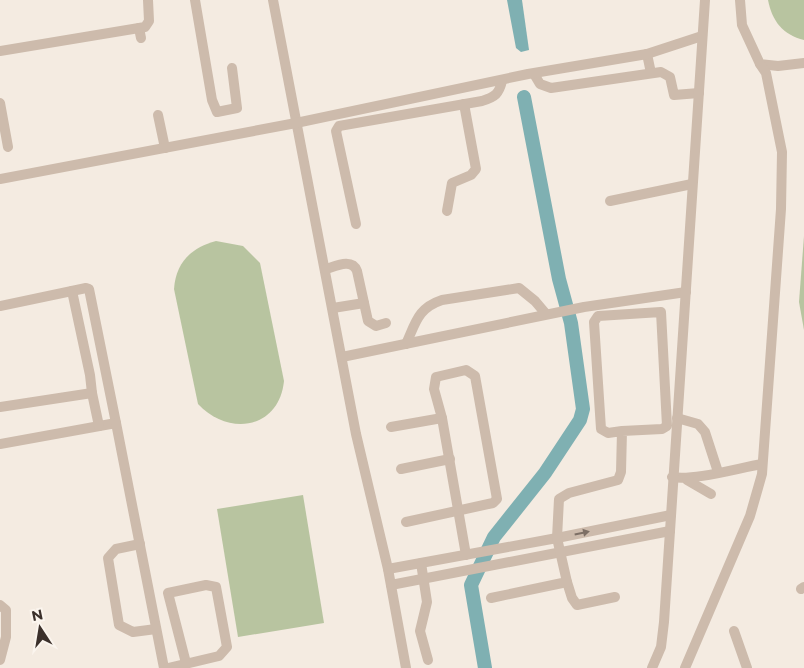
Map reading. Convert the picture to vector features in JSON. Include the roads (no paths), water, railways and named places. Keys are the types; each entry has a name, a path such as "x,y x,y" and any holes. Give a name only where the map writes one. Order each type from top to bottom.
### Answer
{"street":[{"path":"0,51 140,33 149,21 148,0"},
{"path":"195,0 212,100 214,109 220,113 237,108 232,68"},
{"path":"273,0 326,268 356,434 388,569 406,668"},
{"path":"652,668 661,647 705,0"},
{"path":"684,668 750,516 762,474 781,209 782,152 766,73 742,26 740,0"},
{"path":"0,179 296,123 531,74 647,54 702,36"},
{"path":"647,54 651,73"},
{"path":"760,64 778,66 804,63"},
{"path":"531,74 540,84 551,88 661,72 668,74 674,95 699,93"},
{"path":"356,224 336,131 337,128 343,124 464,104 495,96 507,80"},
{"path":"0,103 8,147"},
{"path":"447,212 452,183 471,175 476,169 464,104"},
{"path":"158,115 165,148"},
{"path":"610,201 692,184"},
{"path":"326,268 348,263 353,265 357,271 368,321 371,325 386,322"},
{"path":"0,306 86,288 91,292 140,544 150,598 156,629 166,668 219,656 227,647 216,587 206,585 150,598"},
{"path":"406,344 422,311 430,304 442,300 519,288 550,313"},
{"path":"72,291 90,375 98,426"},
{"path":"342,357 550,313 686,292"},
{"path":"333,308 364,303"},
{"path":"661,312 667,426 662,429 622,431 608,433 600,429 594,322 598,316 661,312"},
{"path":"406,522 459,509 493,503 498,496 475,376 472,372 466,370 436,377 434,389 450,459 459,509 466,555"},
{"path":"0,407 92,393"},
{"path":"391,428 442,418"},
{"path":"677,418 698,424 705,432 718,472"},
{"path":"0,444 116,423"},
{"path":"615,597 577,605 572,598 567,582 557,538 559,499 569,493 615,483 620,477 622,431"},
{"path":"401,470 450,459"},
{"path":"672,478 687,480 762,464"},
{"path":"687,480 711,494"},
{"path":"388,569 671,515"},
{"path":"391,585 424,577 561,554 670,531"},
{"path":"140,544 116,549 108,558 119,625 132,632 156,629"},
{"path":"421,563 427,602 420,631 428,660"},
{"path":"491,598 567,582"},
{"path":"168,593 186,663"},
{"path":"0,605 6,610 7,626 0,660"},
{"path":"734,631 747,668"}],"water":[{"path":"507,0 522,0 529,50 521,52 516,48"}],"waterway":[{"path":"485,668 471,585 494,537 545,473 580,420 583,409 571,323 559,279 524,97"}]}
